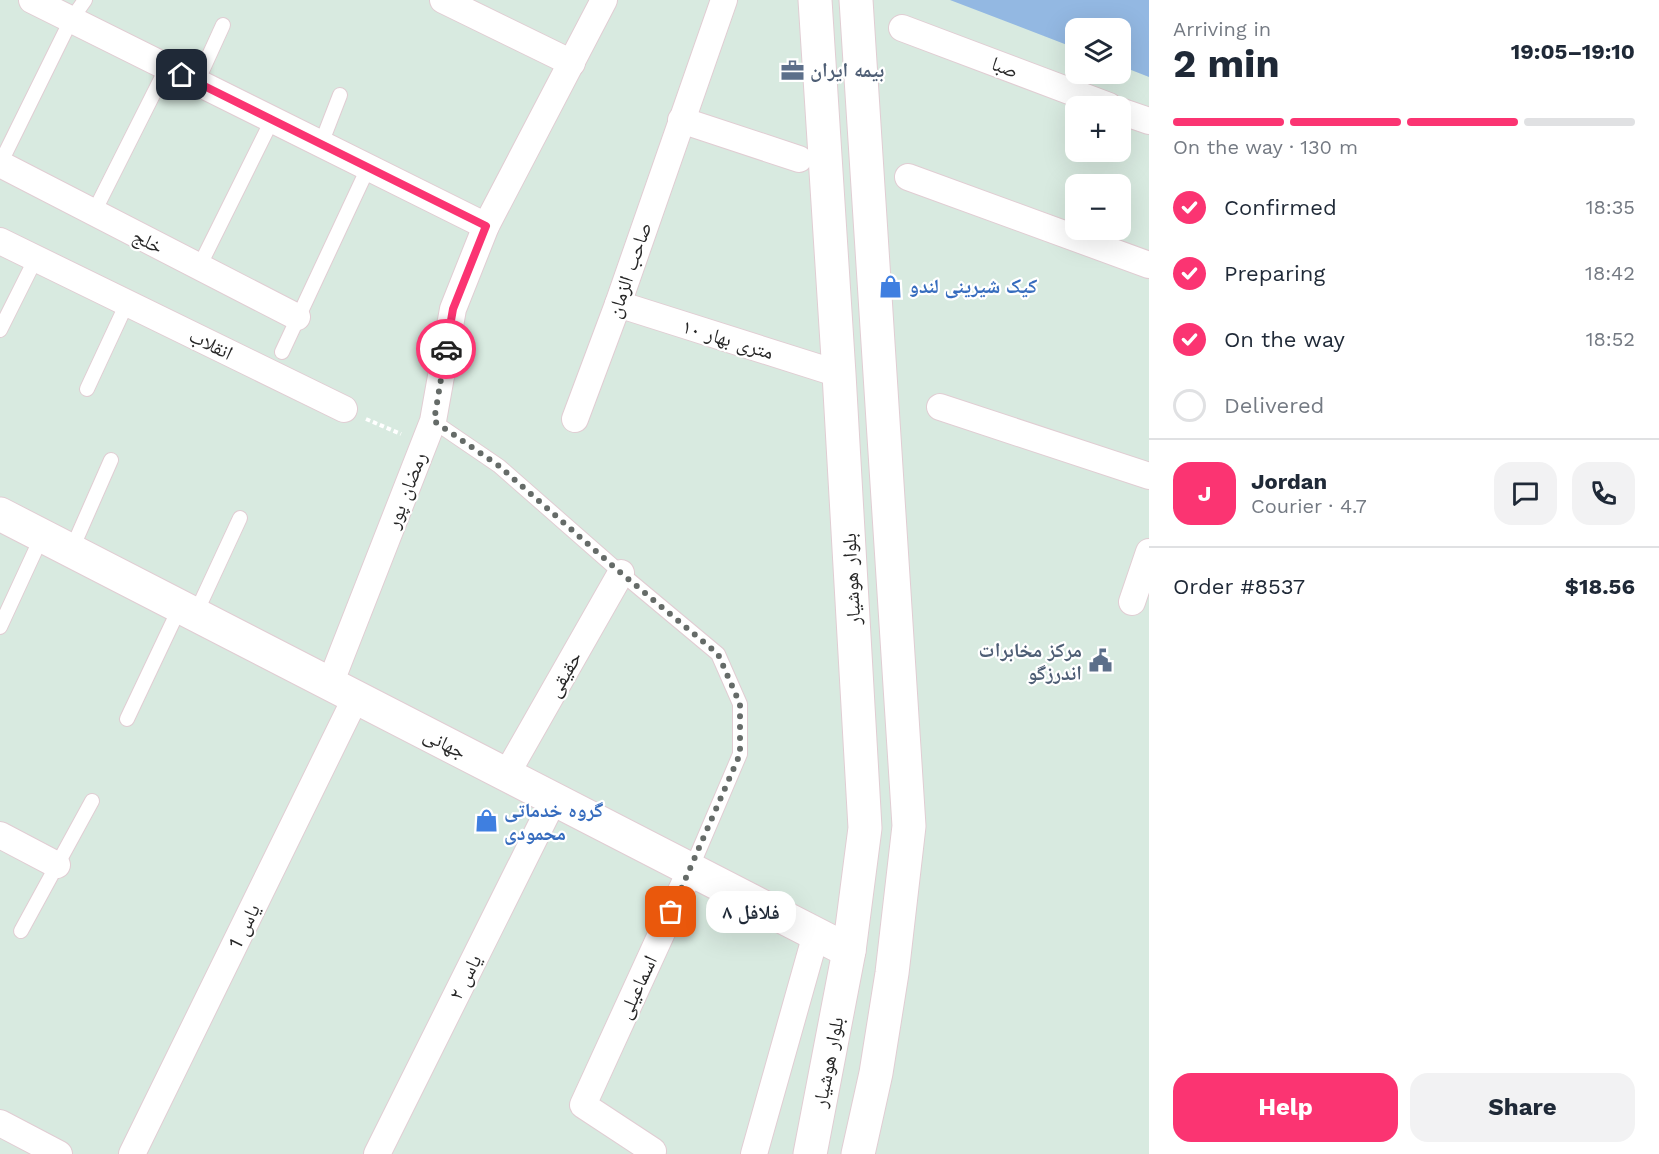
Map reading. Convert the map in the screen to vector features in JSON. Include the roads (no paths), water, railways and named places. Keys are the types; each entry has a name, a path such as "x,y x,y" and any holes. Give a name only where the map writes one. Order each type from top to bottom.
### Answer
{"main road":[{"name":"بلوار هوشیار","path":"810,1154 849,951 865,828 814,0"},
{"path":"856,0 909,826 892,973 876,1073 858,1154"},
{"path":"839,387 855,409 864,411 882,397"},
{"path":"845,486 867,478 878,481 887,488"},
{"name":"جهانی","path":"0,514 849,951"}],"street":[{"path":"32,0 78,10 167,67 486,226"},
{"path":"443,0 572,63"},
{"name":"رمضان پور","path":"343,691 424,445 434,421 453,309 486,226 604,0"},
{"name":"صاحب الزمان","path":"575,419 618,304 724,0"},
{"name":"صبا","path":"902,28 1082,96"},
{"path":"1131,115 1149,122"},
{"path":"681,120 799,159"},
{"name":"خلج","path":"0,164 297,317"},
{"path":"908,177 1149,265"},
{"name":"انقلاب","path":"0,241 344,409"},
{"name":"۱۰ متری بهار","path":"618,304 839,387"},
{"path":"940,407 1149,476"},
{"path":"1132,602 1149,552"},
{"name":"حقیقی","path":"506,775 621,573"},
{"name":"یاس 1","path":"132,1154 343,691"},
{"name":"یاس ۲","path":"376,1154 554,799"},
{"path":"0,835 57,865"},
{"name":"اسماعیلی","path":"652,1154 653,1151 583,1106 691,869"},
{"path":"754,1154 816,934"},
{"path":"0,1123 59,1154"}],"lane":[{"path":"0,164 78,10"},
{"path":"197,82 223,24"},
{"path":"94,212 167,67"},
{"path":"321,144 340,95"},
{"path":"200,267 272,120"},
{"path":"282,352 368,168"},
{"path":"0,330 36,258"},
{"path":"87,389 127,303"},
{"path":"434,421 499,466 718,654 740,704 740,754 691,869"},
{"path":"71,551 111,460"},
{"path":"127,719 240,518"},
{"path":"0,627 42,536"},
{"path":"21,931 92,801"}],"place":[{"name":"بیمه ایران","path":"792,70"},
{"name":"کیک شیرینی لندو","path":"891,286"},
{"name":"مرکز مخابرات اندرزگو","path":"1100,661"},
{"name":"گروه خدماتی محمودی","path":"486,821"},
{"name":"فلافل ۸","path":"671,912"}]}
